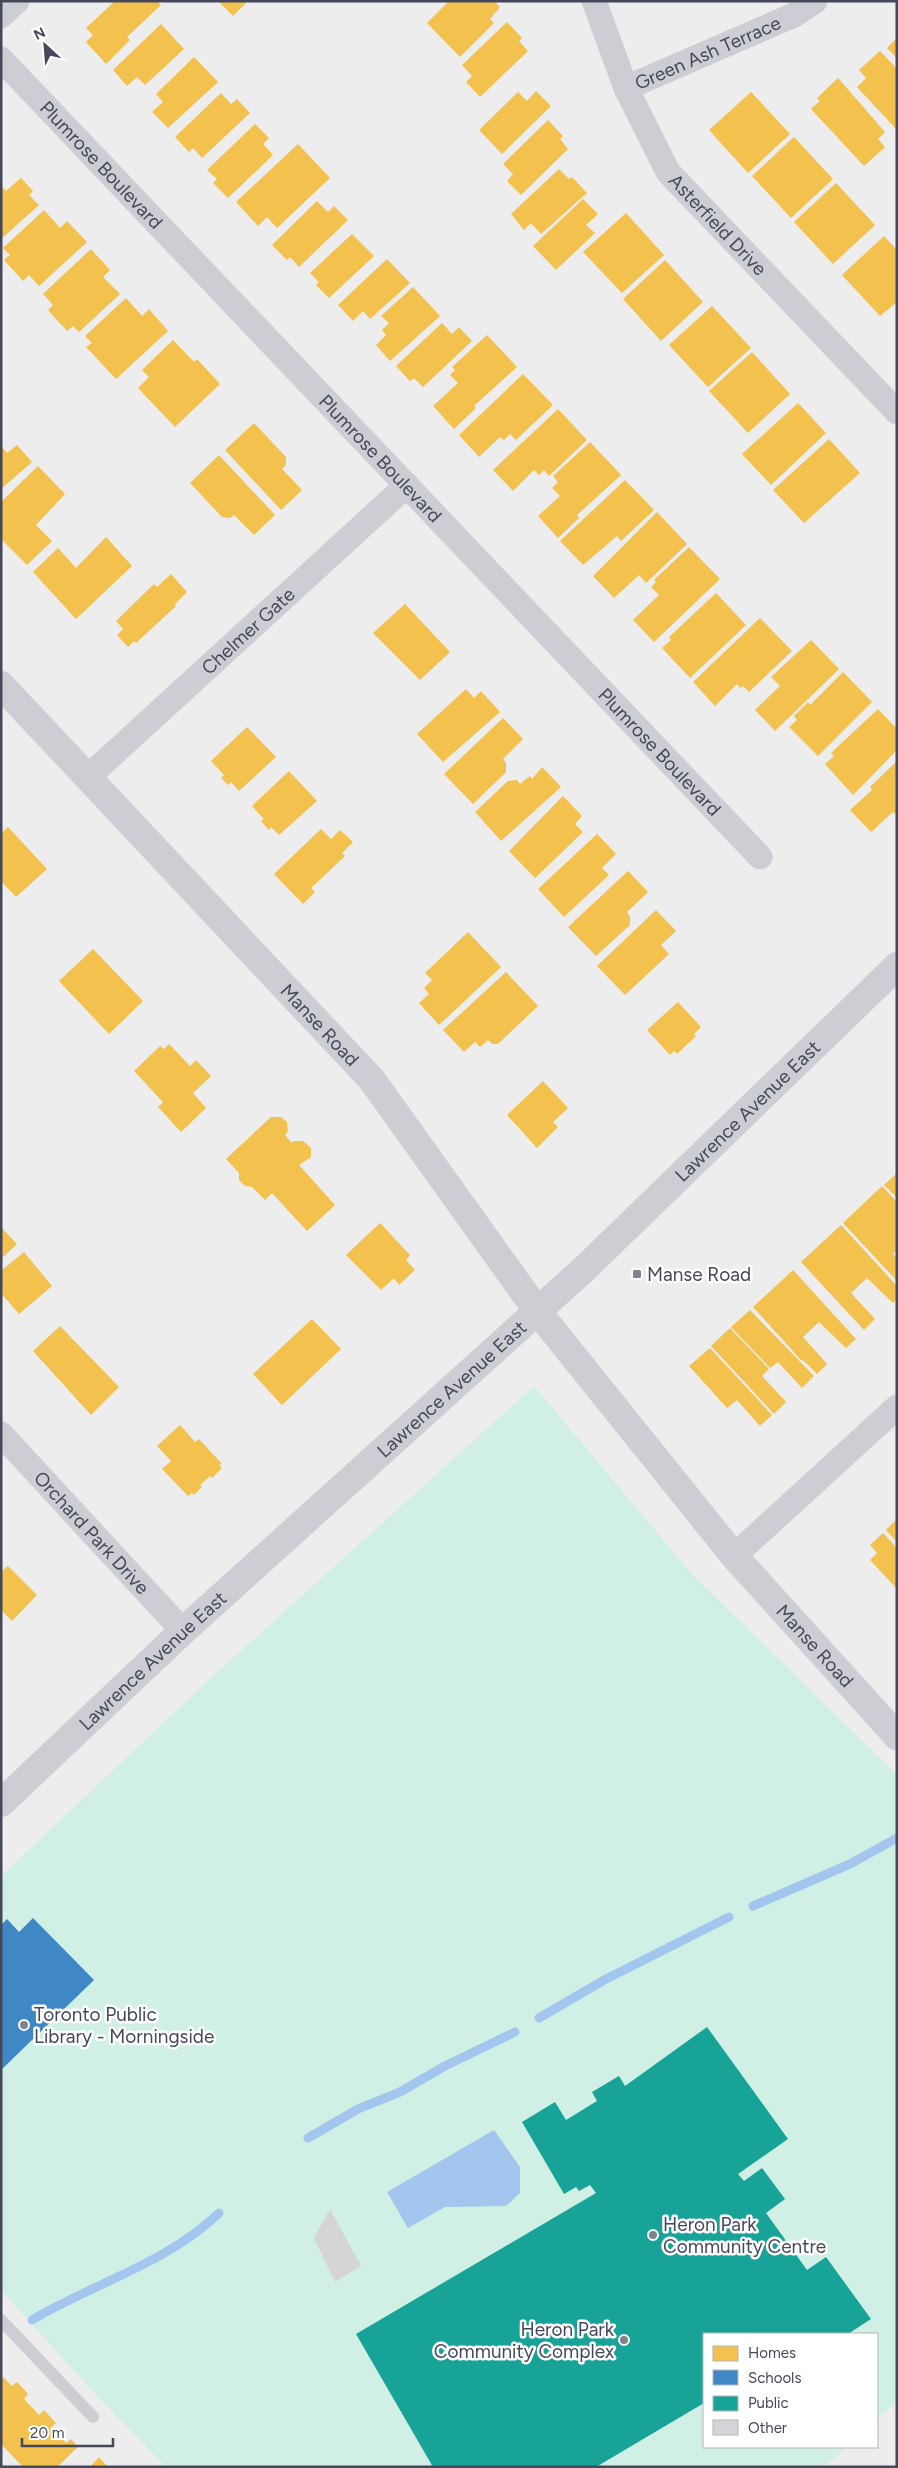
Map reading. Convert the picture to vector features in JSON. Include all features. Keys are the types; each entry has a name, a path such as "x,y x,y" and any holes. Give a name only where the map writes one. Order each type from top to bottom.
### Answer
{"main road":[{"name":"Lawrence Avenue East","path":"1,1803 183,1631 483,1358 538,1312 897,966"}],"street":[{"path":"1,16 17,1"},
{"name":"Asterfield Drive","path":"594,1 626,88 668,172 897,412"},
{"name":"Green Ash Terrace","path":"626,88 794,15 815,1"},
{"name":"Plumrose Boulevard","path":"1,59 760,856"},
{"name":"Chelmer Gate","path":"87,778 406,485"},
{"name":"Manse Road","path":"1,685 372,1080 538,1312 734,1556 897,1736"},
{"path":"734,1556 897,1407"},
{"name":"Orchard Park Drive","path":"1,1434 183,1631"}],"lane":[{"path":"1,2320 94,2417"}],"green space":[{"path":"534,1386 691,1573 897,1775 897,2401 878,2418 878,2333 703,2333 703,2448 846,2448 824,2467 166,2467 96,2395 1,2290 1,1876 213,1676"}],"water":[{"path":"494,2130 520,2167 520,2193 506,2206 445,2207 408,2228 387,2192"}],"building: Homes":[{"path":"115,1 157,1 161,5 127,37 130,40 106,64 86,42 93,35 86,28"},
{"path":"218,1 248,1 233,16"},
{"path":"449,1 494,1 500,7 490,19 494,23 460,57 427,23"},
{"path":"507,22 522,38 519,41 528,51 480,97 466,82 472,76 462,65"},
{"path":"161,24 184,49 145,85 137,77 127,86 113,70"},
{"path":"897,38 897,58 887,48"},
{"path":"880,51 897,69 897,130 857,87 866,78 859,70"},
{"path":"194,57 218,82 168,128 152,112 163,102 156,94"},
{"path":"838,78 885,132 878,139 885,147 864,166 811,109 820,101 817,98"},
{"path":"536,91 551,106 502,154 479,130 518,92 527,101"},
{"path":"751,92 790,134 748,173 709,130"},
{"path":"221,93 231,104 237,99 250,113 202,158 193,148 189,152 175,137"},
{"path":"548,120 563,136 560,139 568,149 521,195 507,181 513,174 503,164"},
{"path":"255,124 269,138 263,144 273,155 228,198 213,183 217,179 207,170"},
{"path":"794,137 833,179 791,218 752,176"},
{"path":"298,144 330,178 277,228 267,217 258,226 236,202"},
{"path":"559,169 569,179 572,177 587,193 541,234 531,223 524,230 511,214"},
{"path":"21,178 33,191 29,195 39,205 1,239 1,186 6,191"},
{"path":"836,183 875,225 833,264 794,222"},
{"path":"583,199 598,214 586,225 595,233 556,270 533,246"},
{"path":"317,201 328,212 334,206 348,220 299,267 290,257 287,260 272,245"},
{"path":"44,210 60,228 67,221 87,242 39,286 29,275 23,281 4,260 10,255 3,248"},
{"path":"626,213 664,255 622,293 583,252"},
{"path":"352,234 374,256 329,298 316,285 319,282 310,273"},
{"path":"884,236 897,250 897,302 880,316 842,275"},
{"path":"91,249 110,270 103,277 120,294 79,332 73,326 67,331 48,310 53,305 43,294"},
{"path":"387,259 410,283 370,319 363,311 353,321 338,305"},
{"path":"665,260 703,302 661,341 623,299"},
{"path":"413,287 440,316 390,361 376,345 386,335 382,330 389,323 381,316"},
{"path":"126,298 142,316 149,309 168,331 116,379 86,347 92,343 85,336"},
{"path":"712,306 751,348 708,387 669,345"},
{"path":"442,323 452,334 459,327 472,341 423,387 414,378 410,381 396,366"},
{"path":"487,335 517,367 474,406 476,408 454,429 433,406 458,383 450,375 455,370 452,367"},
{"path":"173,340 194,362 197,359 220,384 175,427 138,388 149,377 142,370"},
{"path":"752,352 790,394 748,433 709,391"},
{"path":"523,374 553,405 516,440 510,434 504,440 500,437 479,457 459,435"},
{"path":"798,403 826,433 771,485 742,454"},
{"path":"558,409 587,440 549,476 544,470 539,475 534,470 513,491 493,470"},
{"path":"254,423 286,457 286,465 282,469 302,490 281,510 225,450"},
{"path":"829,439 860,473 804,523 773,490"},
{"path":"590,442 621,475 577,515 579,518 558,538 538,516 560,496 552,488 558,482 553,476"},
{"path":"17,445 32,462 1,489 1,446 7,453"},
{"path":"219,455 275,515 254,535 234,515 230,518 222,517 190,483"},
{"path":"38,466 65,494 36,525 52,541 27,565 1,539 1,502"},
{"path":"625,480 654,510 621,541 617,536 583,565 560,541"},
{"path":"657,512 687,544 646,583 639,575 614,598 593,576"},
{"path":"106,537 132,566 76,619 33,572 58,548 76,568"},
{"path":"689,547 720,579 654,642 633,620 659,595 651,587 656,582 654,580"},
{"path":"171,574 187,592 175,604 176,606 136,643 134,641 128,647 117,635 123,629 116,621 154,584 157,587"},
{"path":"716,593 746,625 690,678 662,648 671,640 669,637"},
{"path":"405,604 450,652 420,680 373,633"},
{"path":"760,618 792,651 749,692 743,686 740,688 737,684 715,706 693,682"},
{"path":"811,640 839,669 775,731 755,710 780,686 771,677"},
{"path":"843,672 872,702 818,756 789,727 797,720 794,716 808,702 810,705"},
{"path":"466,689 474,698 481,691 500,712 443,762 417,734"},
{"path":"878,709 897,729 897,750 853,795 825,764 834,756 831,753"},
{"path":"503,718 523,739 503,759 506,763 506,772 473,804 444,774"},
{"path":"247,727 276,757 239,791 231,782 228,785 221,778 224,775 211,761"},
{"path":"897,761 897,812 895,814 893,812 871,832 850,810 872,790 870,787"},
{"path":"542,767 561,787 501,841 475,812 508,781 517,780 520,784 530,776 532,779"},
{"path":"289,771 317,801 279,835 271,827 269,830 261,821 264,819 252,806"},
{"path":"563,796 582,816 575,824 583,832 535,878 509,851"},
{"path":"8,827 47,869 16,897 1,881 1,834"},
{"path":"321,829 331,839 340,830 353,842 342,853 345,856 311,888 315,892 303,904 274,874"},
{"path":"597,834 616,854 602,868 609,875 564,917 538,889"},
{"path":"628,871 648,892 627,912 630,917 630,925 596,956 568,927"},
{"path":"656,910 676,931 661,945 669,954 625,995 597,966"},
{"path":"468,932 501,967 439,1025 419,1003 429,994 424,988 432,980 425,973"},
{"path":"93,949 143,1001 109,1034 59,981"},
{"path":"506,972 538,1006 498,1044 492,1044 488,1040 480,1047 475,1042 464,1052 443,1030"},
{"path":"678,1002 701,1027 694,1034 696,1036 677,1054 674,1051 670,1055 647,1030"},
{"path":"169,1044 190,1066 196,1060 211,1076 193,1093 206,1108 181,1132 158,1107 163,1102 134,1071 160,1046 164,1049"},
{"path":"543,1081 568,1108 553,1122 558,1127 537,1148 507,1115"},
{"path":"271,1117 281,1117 287,1122 288,1131 285,1135 292,1143 293,1141 303,1141 311,1148 311,1157 299,1165 335,1205 307,1231 272,1193 265,1200 252,1187 245,1186 239,1180 239,1173 226,1159"},
{"path":"897,1173 897,1198 884,1185"},
{"path":"882,1186 897,1202 897,1250 893,1254 897,1258 897,1281 843,1223"},
{"path":"380,1223 410,1255 406,1260 415,1270 399,1285 394,1278 381,1290 346,1255"},
{"path":"841,1225 897,1286 897,1299 893,1303 867,1278 851,1293 875,1319 864,1330 801,1262"},
{"path":"1,1227 17,1244 1,1259"},
{"path":"24,1252 52,1286 19,1314 1,1293 1,1271"},
{"path":"793,1270 856,1339 846,1348 819,1322 803,1337 827,1364 817,1374 802,1361 753,1307"},
{"path":"750,1310 814,1376 802,1388 778,1362 770,1368 731,1327"},
{"path":"312,1319 341,1349 282,1405 253,1374"},
{"path":"60,1326 119,1387 91,1415 33,1351"},
{"path":"730,1328 769,1369 762,1376 786,1402 774,1414 711,1346"},
{"path":"710,1348 772,1415 760,1426 737,1400 727,1408 689,1366"},
{"path":"180,1425 195,1442 199,1439 222,1464 219,1465 222,1468 212,1478 210,1476 200,1485 202,1487 194,1495 192,1493 188,1496 162,1469 171,1461 157,1446"},
{"path":"897,1521 897,1542 886,1530"},
{"path":"883,1533 897,1548 897,1589 870,1560 877,1553 870,1545"},
{"path":"8,1566 37,1595 12,1621 1,1610 1,1572"},
{"path":"3,2377 12,2386 17,2382 28,2394 24,2399 39,2415 44,2410 56,2423 51,2427 66,2443 71,2439 78,2447 57,2467 23,2467 1,2444 1,2379"},
{"path":"99,2457 108,2467 90,2467"}],"building: Schools":[{"name":"Toronto Public Library - Morningside","path":"33,1918 94,1980 1,2070 1,1925 7,1919 19,1932"}],"building: Public":[{"name":"Heron Park Community Centre","path":"707,2027 788,2139 738,2174 744,2181 762,2168 785,2199 766,2213 807,2270 826,2257 871,2319 850,2333 703,2333 703,2404 596,2467 433,2467 356,2334 596,2193 590,2185 579,2191 576,2187 564,2194 522,2122 555,2102 566,2120 597,2101 592,2092 619,2076 625,2086"}],"building: Other":[{"path":"330,2209 361,2266 335,2282 314,2238"}],"waterway":[{"path":"753,1906 850,1864 897,1838"},
{"path":"539,2018 606,1979 729,1917"},
{"path":"308,2138 358,2109 400,2092 445,2066 515,2032"},
{"path":"32,2320 153,2260 198,2231 219,2213"}],"place":[{"name":"Manse Road","path":"637,1274"},
{"name":"Toronto Public Library - Morningside","path":"24,2025"},
{"name":"Heron Park Community Centre","path":"653,2235"},
{"name":"Heron Park Community Complex","path":"624,2340"}]}
